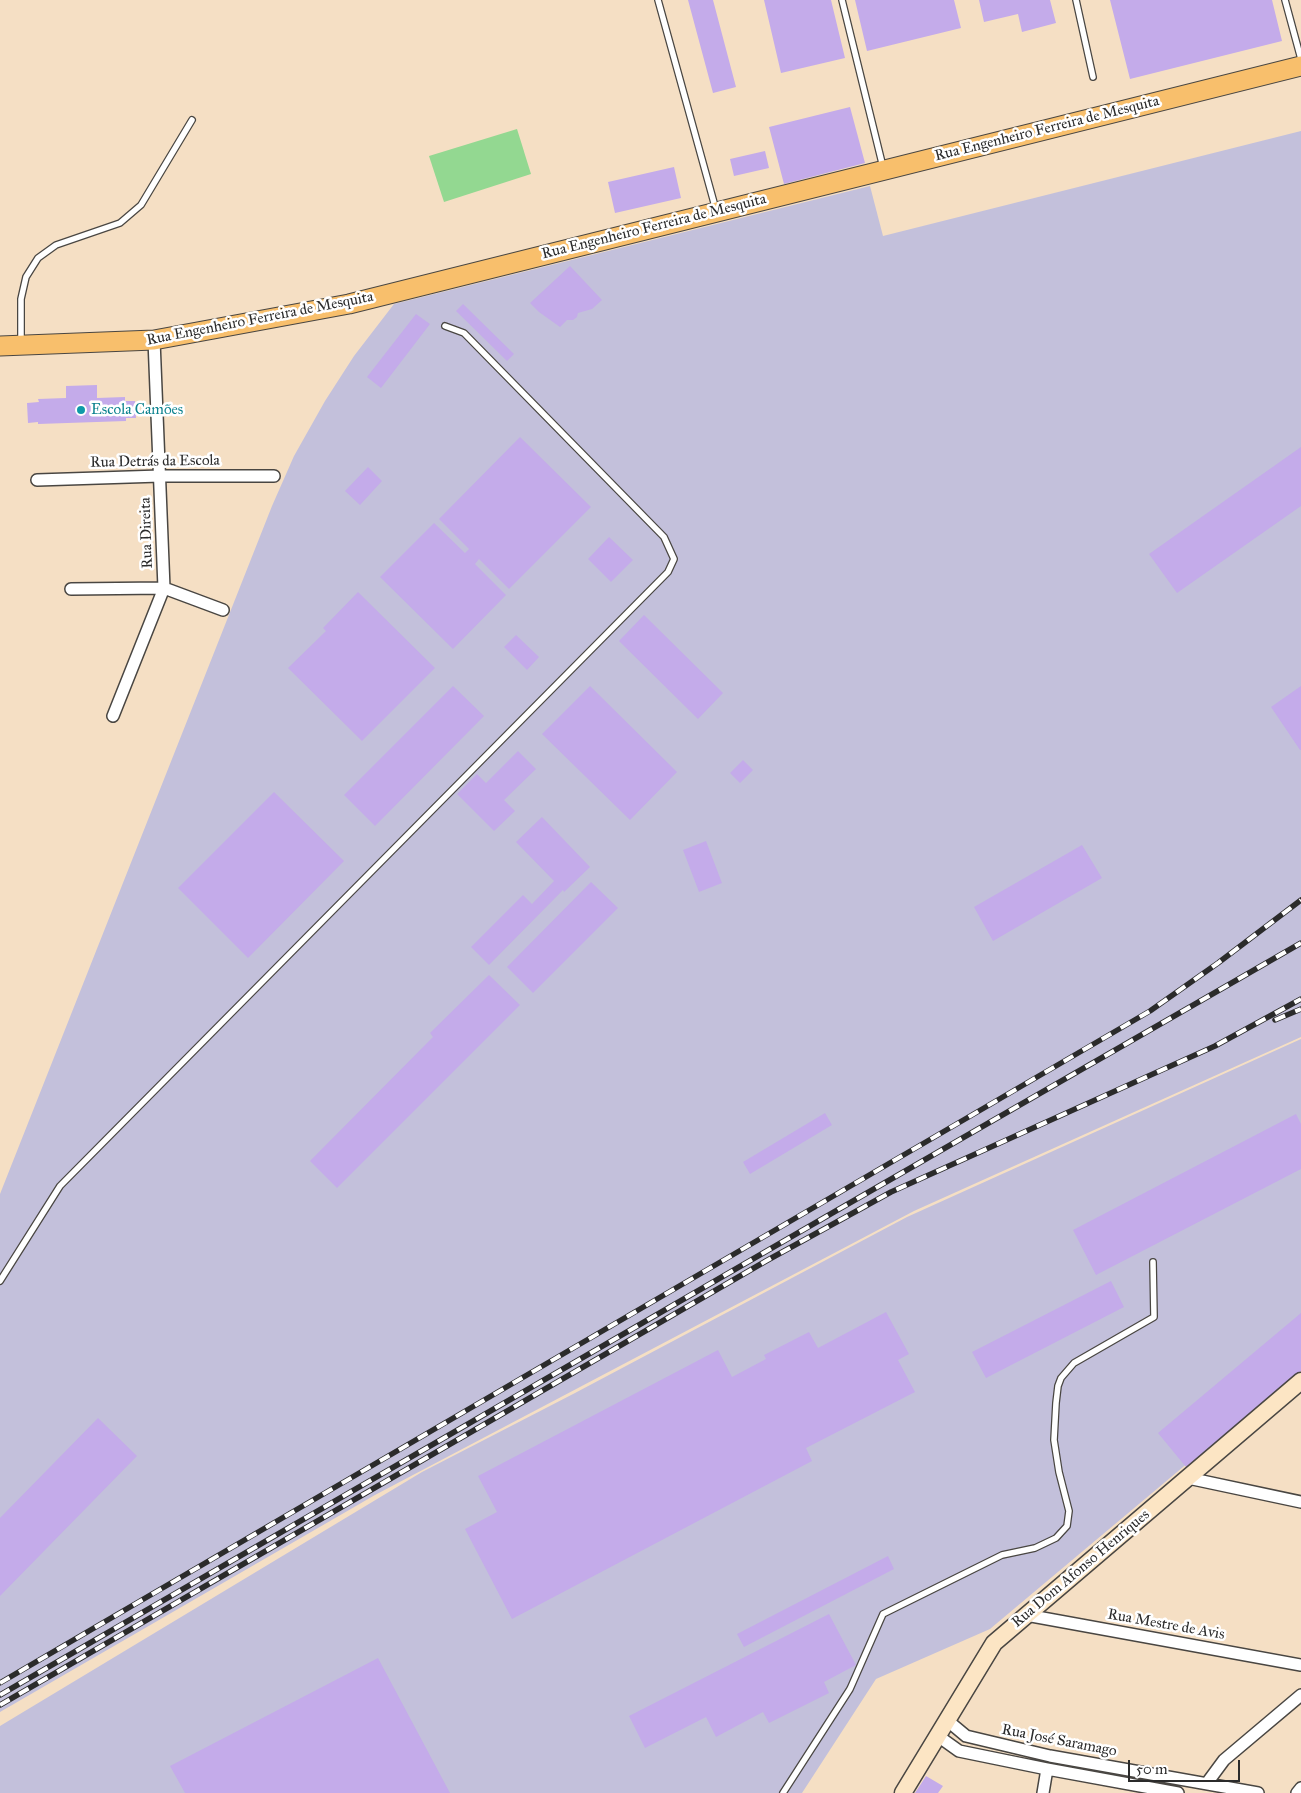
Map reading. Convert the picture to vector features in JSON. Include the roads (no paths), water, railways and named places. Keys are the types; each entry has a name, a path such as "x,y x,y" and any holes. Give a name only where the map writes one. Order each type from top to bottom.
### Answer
{"main road":[{"name":"Rua Engenheiro Ferreira de Mesquita","path":"0,346 154,340 349,304 1301,66"}],"street":[{"name":"Rua Direita","path":"113,716 164,588 154,340"},
{"name":"Rua Detrás da Escola","path":"37,480 160,476 274,476"},
{"path":"71,589 164,588 223,610"},
{"name":"Rua Dom Afonso Henriques","path":"903,1793 994,1643 1301,1381"},
{"path":"1188,1478 1301,1502"},
{"name":"Rua Mestre de Avis","path":"1026,1615 1301,1665"},
{"path":"1205,1786 1224,1760 1301,1695"},
{"name":"Rua José Saramago","path":"948,1721 966,1736 1050,1756 1205,1786 1258,1793"},
{"name":"Rua José Saramago","path":"938,1736 959,1750 1047,1769 1178,1793"},
{"path":"1043,1793 1047,1769"},
{"path":"1297,1793 1301,1788"}],"lane":[{"path":"658,0 716,212"},
{"path":"842,0 883,170"},
{"path":"1076,0 1093,77"},
{"path":"1285,0 1301,58"},
{"path":"21,345 21,299 26,277 38,258 56,245 120,223 141,205 192,120"},
{"path":"0,1282 60,1186 668,572 674,559 664,537 464,333 445,326"},
{"path":"783,1793 850,1689 883,1614 1002,1555 1035,1548 1056,1538 1067,1526 1068,1510 1054,1440 1058,1386 1061,1378 1074,1364 1154,1317 1153,1262"},
{"path":"1047,1769 1050,1756"}],"railway":[{"path":"0,1683 1150,1011 1218,963 1301,900"},
{"path":"0,1695 1301,943"},
{"path":"0,1705 766,1261 891,1192 1215,1046 1301,999"},
{"path":"1275,1020 1301,1009"}],"place":[{"name":"Escola Camões","path":"81,410"}]}
